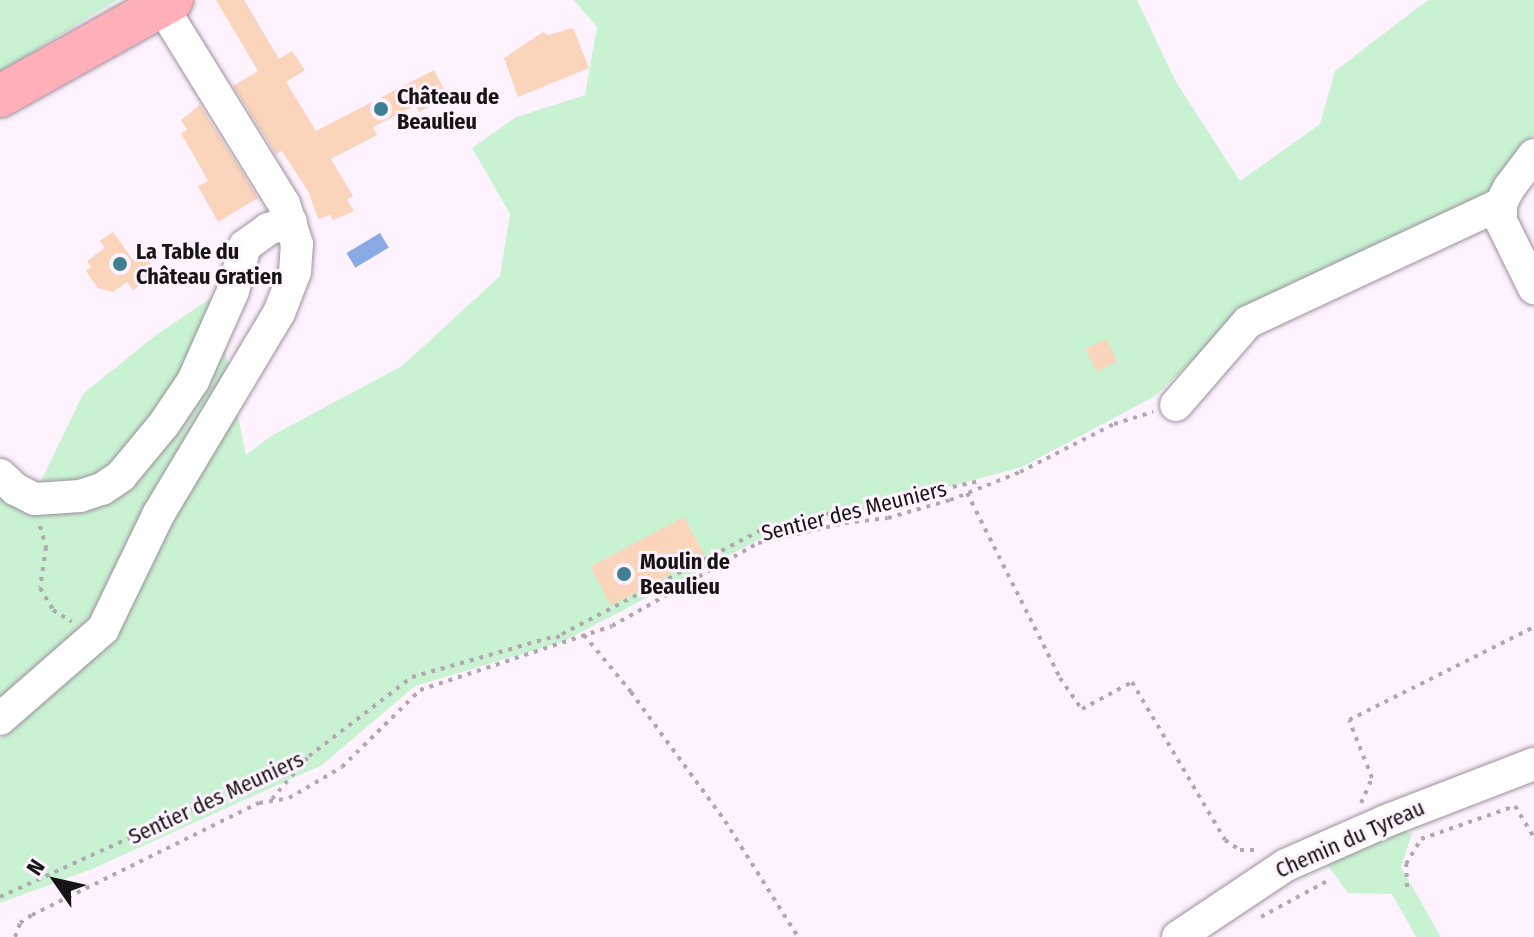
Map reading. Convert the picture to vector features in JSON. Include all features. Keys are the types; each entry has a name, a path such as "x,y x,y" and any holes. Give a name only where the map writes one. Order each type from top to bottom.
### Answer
{"main road":[{"path":"0,96 167,3"}],"street":[{"path":"0,719 103,629 158,515 289,293 295,272 297,244 291,222 167,3"},
{"path":"1176,405 1248,322 1501,204 1534,155"},
{"path":"1501,204 1501,221 1534,288"},
{"path":"0,475 15,489 35,499 80,496 102,489 121,476 164,424 193,381 228,304 245,246 268,229 291,222"},
{"name":"Chemin du Tyreau","path":"1178,937 1247,888 1286,865 1386,821 1534,764"}],"path":[{"path":"15,937 20,923 32,915 259,803 289,798 342,767 420,690 612,626 758,543 845,523 888,518 967,493 1020,472 1114,424 1176,405"},
{"name":"Sentier des Meuniers","path":"0,897 309,756 412,677 559,635 767,527 980,481"},
{"path":"967,493 1060,678 1082,709 1132,682 1225,840 1240,850 1259,850 1274,844"},
{"path":"38,520 46,547 40,588 53,610 94,637"},
{"path":"1360,805 1372,778 1349,720 1534,627"},
{"path":"559,635 567,641"},
{"path":"584,635 631,692 725,821 798,937"},
{"path":"271,801 309,756"},
{"path":"1407,887 1406,864 1421,839 1515,806 1534,838"},
{"path":"1251,922 1329,880"}],"green space":[{"path":"0,0 117,0 0,72"},
{"path":"574,0 1137,0 1176,82 1240,181 1320,124 1335,71 1428,0 1534,0 1534,134 1479,203 1245,310 1155,396 1022,467 764,537 562,642 415,686 322,765 92,869 0,903 0,740 18,723 0,706 0,495 28,508 83,394 156,335 214,296 246,455 271,436 402,366 500,276 510,214 472,148 516,117 585,95 597,27"},
{"path":"1401,830 1412,834 1401,867 1441,937 1416,937 1392,894 1348,893 1326,863"}],"water":[{"path":"380,233 389,248 355,268 347,253"}],"building":[{"path":"216,0 244,0 279,59 292,51 305,70 286,82 316,131 434,70 448,97 419,112 416,105 373,127 377,135 331,159 353,196 347,200 354,211 333,220 330,215 318,219 309,193 282,151 276,154 233,86 258,71"},
{"path":"573,28 589,68 518,97 504,58 543,32 548,35"},
{"path":"200,105 258,198 218,222 198,186 208,181 181,133 187,130 181,120"},
{"name":"La Table du Château Gratien","path":"113,232 133,260 143,253 157,273 133,290 127,282 113,292 98,288 86,271 91,267 87,261 105,248 100,241"},
{"path":"1106,339 1117,361 1097,372 1086,349"},
{"path":"684,517 705,556 611,606 590,567"}],"place":[{"name":"Château de Beaulieu","path":"381,109"},
{"name":"La Table du Château Gratien","path":"120,264"},
{"name":"Moulin de Beaulieu","path":"624,574"}]}
